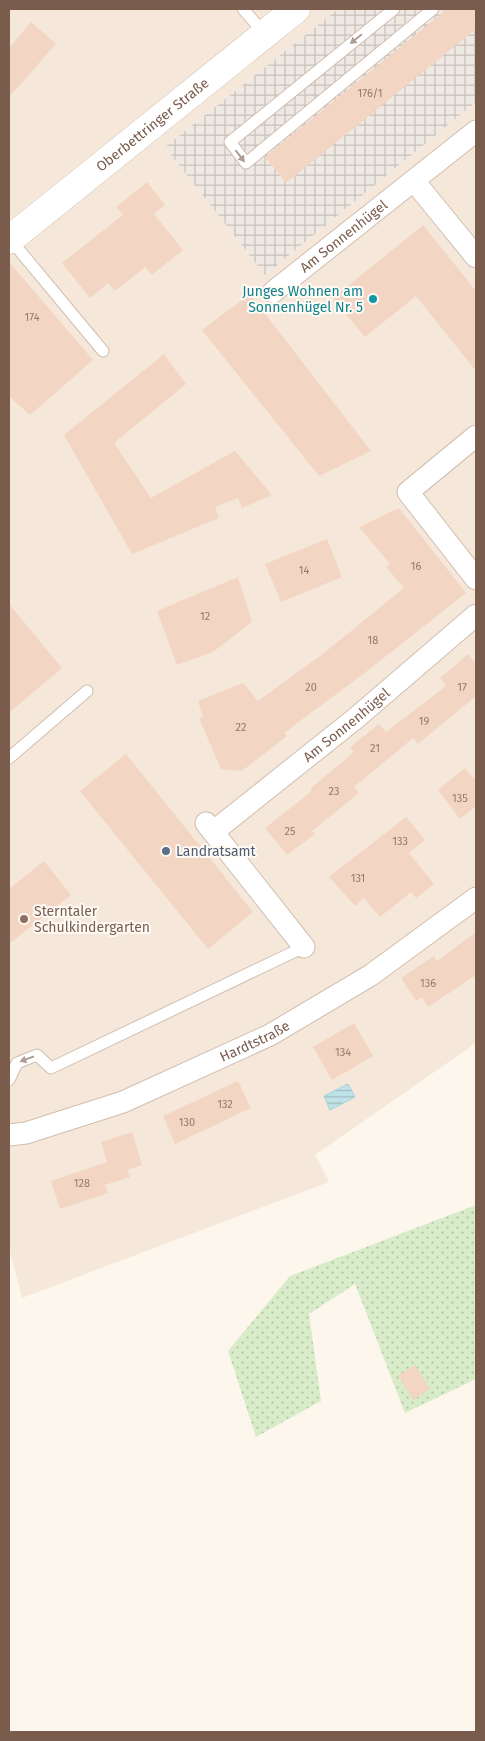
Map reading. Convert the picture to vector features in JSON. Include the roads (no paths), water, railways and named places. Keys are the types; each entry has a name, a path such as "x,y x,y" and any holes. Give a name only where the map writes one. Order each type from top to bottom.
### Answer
{"street":[{"name":"Oberbettringer Straße","path":"9,239 296,9"},
{"name":"Am Sonnenhügel","path":"273,292 476,131"},
{"path":"414,181 476,257"},
{"path":"476,436 408,492 476,579"},
{"name":"Am Sonnenhügel","path":"304,947 209,827 356,718 476,615"},
{"name":"Hardtstraße","path":"9,1135 26,1133 123,1102 270,1035 371,975 476,898"}],"lane":[{"path":"243,9 264,34"},
{"path":"394,9 230,142 246,163 433,9"},
{"path":"9,239 103,351"},
{"path":"9,758 87,690"},
{"path":"9,1080 17,1063 37,1055 51,1068 304,947"}],"water":[{"path":"348,1084 355,1097 330,1110 324,1096"}],"place":[{"name":"Junges Wohnen am Sonnenhügel Nr. 5","path":"373,299"},
{"name":"Landratsamt","path":"166,851"},
{"name":"Sterntaler Schulkindergarten","path":"24,919"}]}
